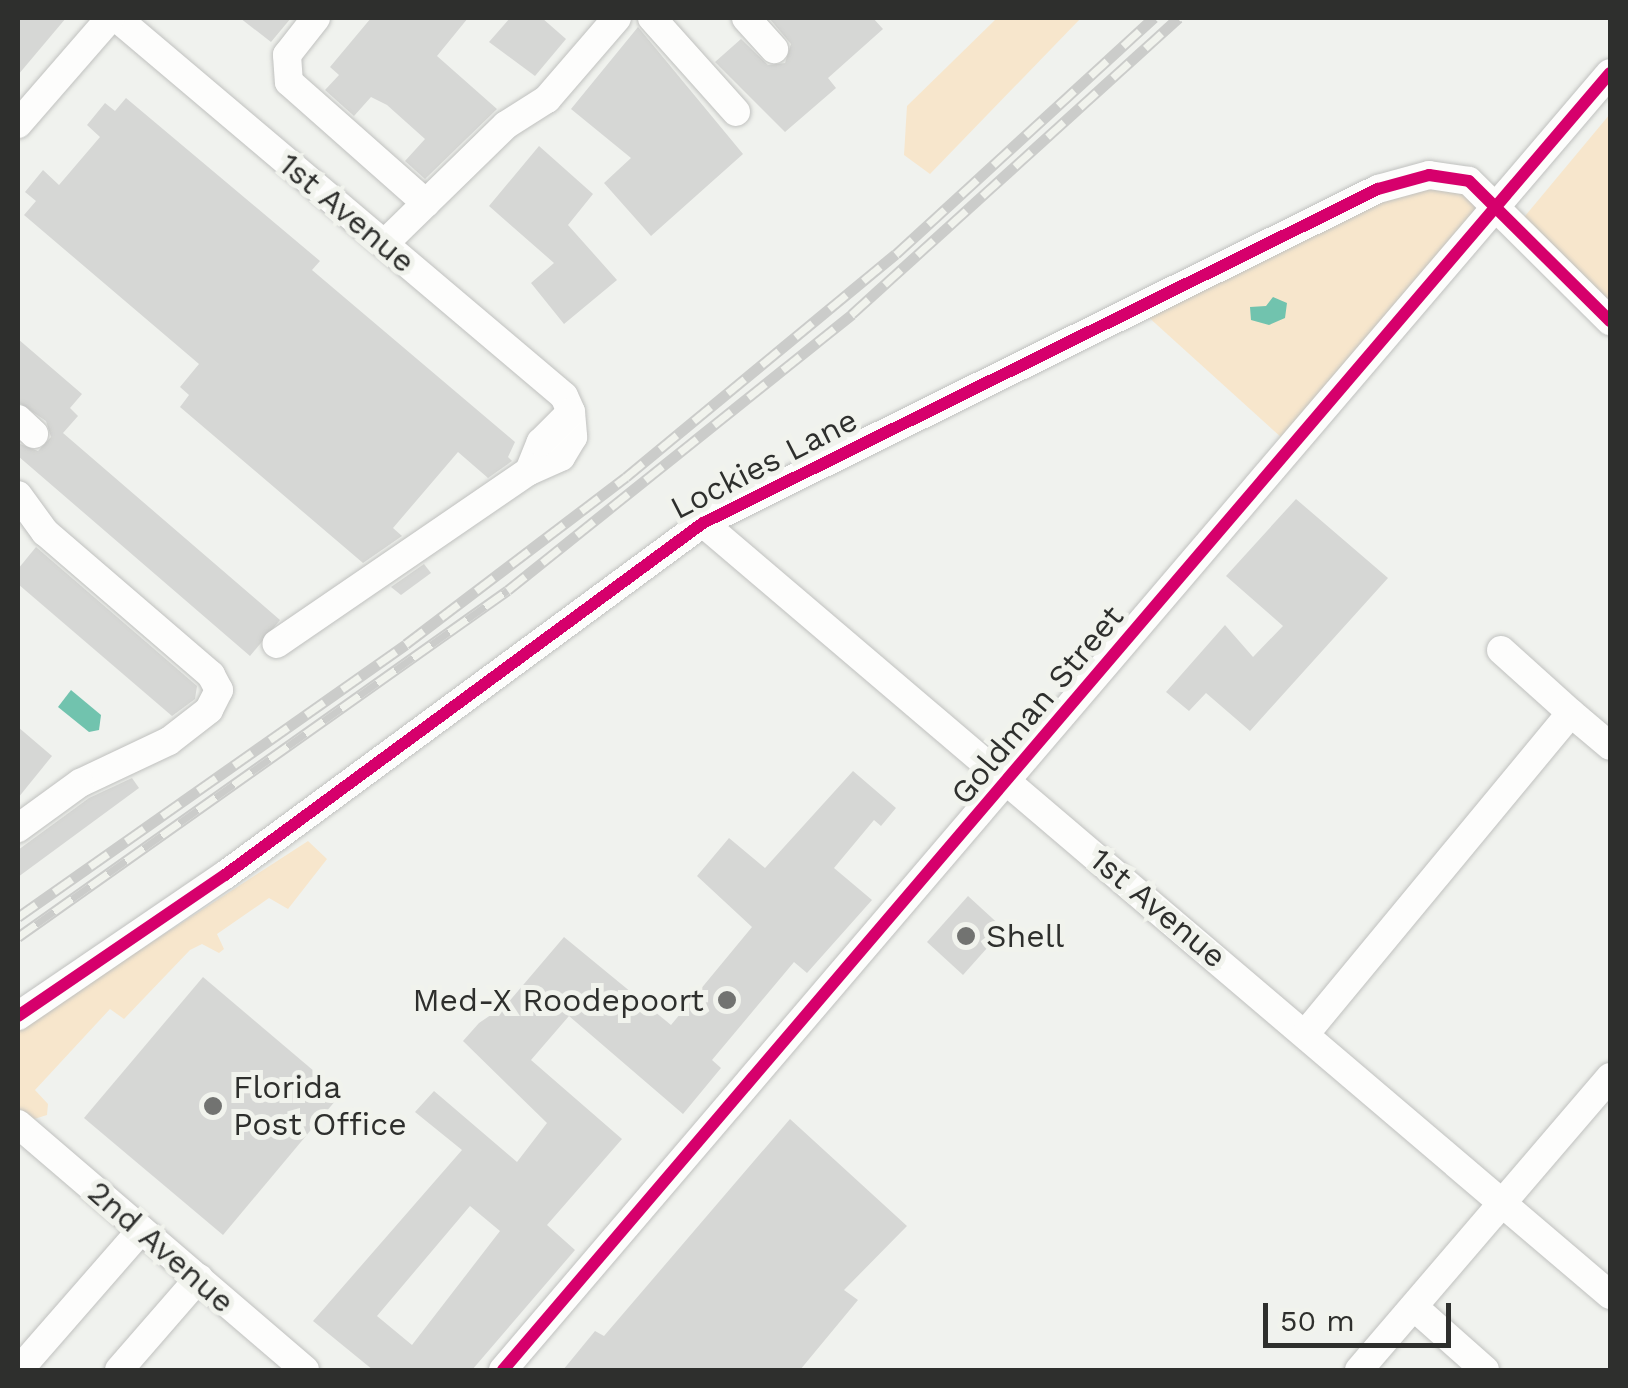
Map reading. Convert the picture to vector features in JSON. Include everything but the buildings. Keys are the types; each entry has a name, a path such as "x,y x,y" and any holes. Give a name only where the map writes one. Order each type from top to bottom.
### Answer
{"street":[{"path":"18,124 114,18"},
{"name":"1st Avenue","path":"114,18 564,396 572,412 541,442 529,472 276,644"},
{"path":"316,18 287,56 289,82 426,203"},
{"path":"384,244 506,124 548,99 616,18"},
{"path":"652,18 736,112"},
{"path":"746,18 774,50"},
{"name":"Goldman Street","path":"504,1370 1610,73"},
{"name":"Lockies Lane","path":"18,1016 239,865 703,523 1378,189 1428,175 1459,177 1478,189 1494,212"},
{"path":"1494,212 1610,320"},
{"path":"18,494 46,532 211,675 219,690 209,710 169,741 80,783 18,828"},
{"name":"1st Avenue","path":"703,523 1610,1295"},
{"path":"1501,650 1610,746"},
{"path":"1306,1033 1571,712"},
{"path":"1359,1370 1610,1077"},
{"name":"2nd Avenue","path":"18,1124 304,1370"},
{"path":"19,1370 141,1230"},
{"path":"119,1370 199,1278"},
{"path":"1414,1307 1485,1370"}],"shaded area":[{"path":"997,18 1081,18 930,174 904,155 907,106"},
{"path":"1610,114 1610,310 1520,222"},
{"path":"1456,185 1480,208 1282,438 1145,314 1405,188"},
{"path":"1273,297 1287,303 1285,318 1269,325 1251,320 1250,307 1266,306"},
{"path":"71,690 101,715 99,730 89,732 58,707"},
{"path":"308,841 327,859 288,909 269,898 217,934 224,949 219,953 202,944 190,950 124,1019 110,1009 35,1090 48,1104 47,1115 34,1119 18,1108 18,1029"}],"railway":[{"path":"18,917 406,644 626,477 896,254 1154,18"},
{"path":"18,937 508,590 852,314 1179,18"}],"cycle path":[{"path":"503,1370 1610,73"},
{"path":"18,1016 225,875 703,523 1378,189 1429,175 1469,181 1610,321"}],"place":[{"name":"Shell","path":"966,936"},
{"name":"Med-X Roodepoort","path":"727,1000"},
{"name":"Florida Post Office","path":"213,1106"}]}
